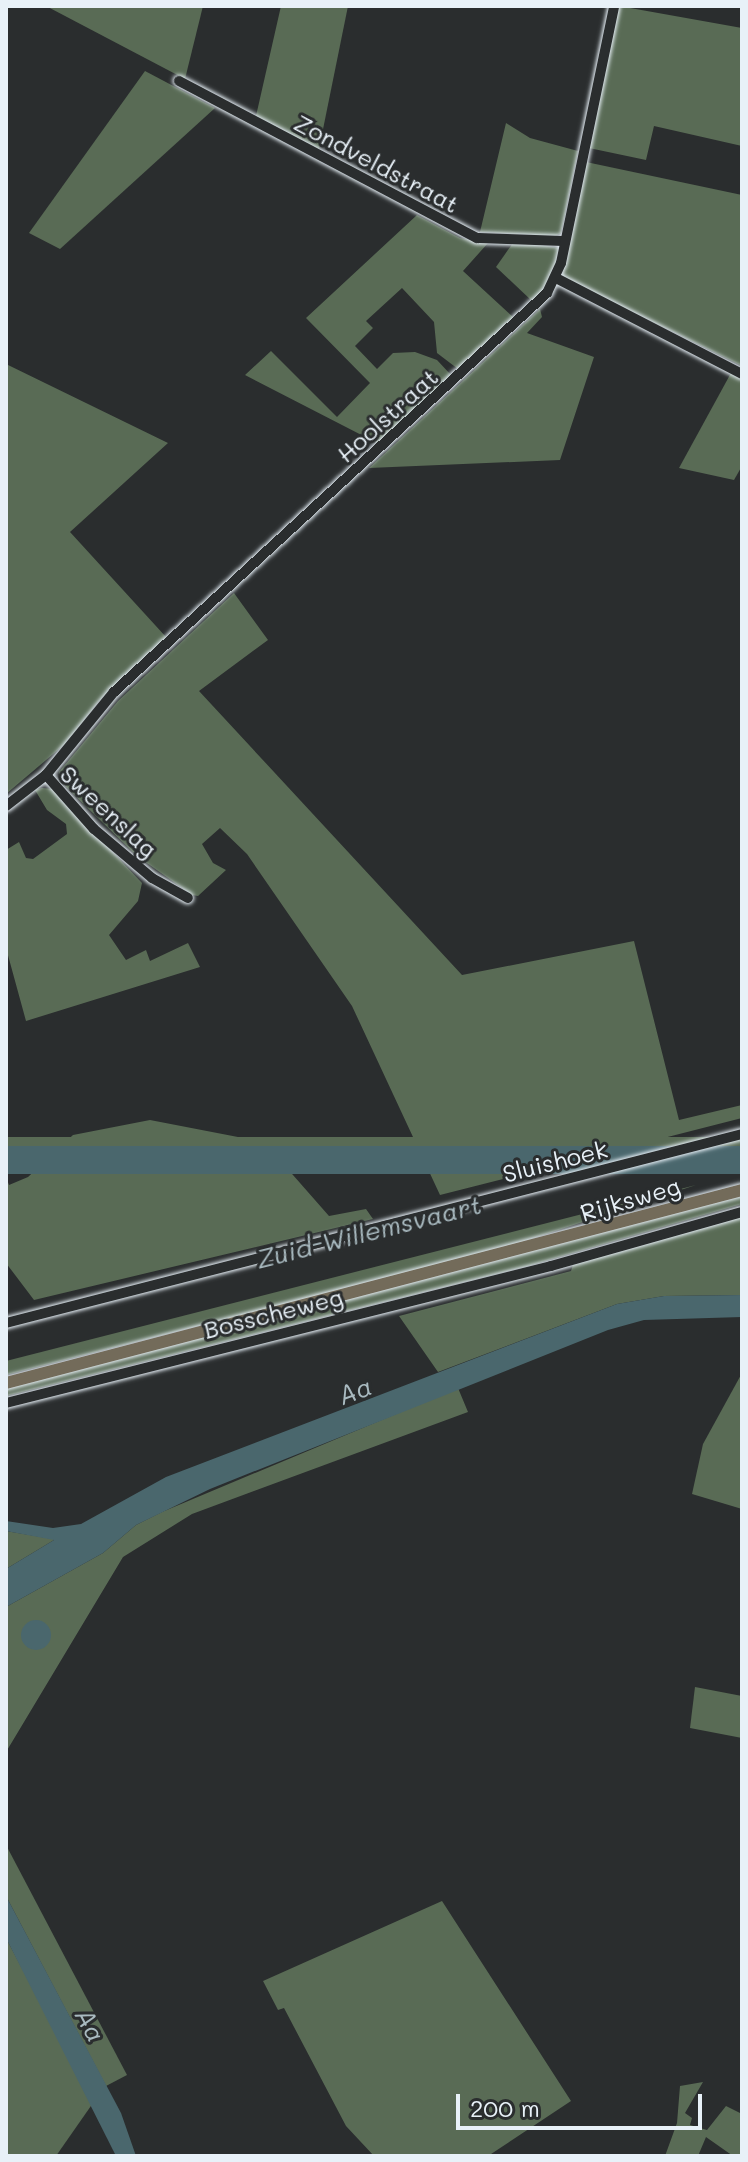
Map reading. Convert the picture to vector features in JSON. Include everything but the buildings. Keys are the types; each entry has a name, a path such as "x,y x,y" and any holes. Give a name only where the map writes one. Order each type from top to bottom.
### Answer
{"main road":[{"name":"Rijksweg","path":"529,1249 742,1190"},
{"name":"Bosscheweg","path":"6,1383 529,1249"}],"street":[{"name":"Hoolstraat","path":"46,775 114,692 533,310 556,278 614,6"},
{"name":"Zondveldstraat","path":"179,81 477,238 565,241"},
{"path":"556,278 742,374"},
{"name":"Sweenslag","path":"6,806 46,775 94,829 152,878 188,898"},
{"name":"Sluishoek","path":"6,1323 742,1134"},
{"name":"Rijksweg","path":"551,1266 742,1212"},
{"name":"Bosscheweg","path":"6,1403 551,1266"}],"green space":[{"path":"46,6 203,6 185,79"},
{"path":"281,6 348,6 319,149 256,116"},
{"path":"619,6 742,28 742,146 654,126 646,160 589,148"},
{"path":"145,71 215,108 60,249 29,233"},
{"path":"506,123 530,138 578,151 561,233 555,236 480,232"},
{"path":"586,162 742,195 742,366 562,277"},
{"path":"417,215 460,238 488,243 463,271 514,318 458,369 437,353 434,322 402,288 366,321 373,328 355,346 377,369 393,353 415,352 437,360 451,375 377,443 245,375 271,351 337,417 370,383 306,318"},
{"path":"515,240 559,248 551,282 532,301 496,267"},
{"path":"540,309 542,317 527,333 594,357 560,460 369,468"},
{"path":"6,364 168,443 70,532 166,637 99,701 65,744 6,794"},
{"path":"731,373 742,379 742,466 734,480 679,468"},
{"path":"234,593 268,640 199,691 462,975 634,941 679,1120 742,1105 742,1118 440,1195 352,1006 247,854 220,828 202,844 213,863 226,870 198,896 192,895 137,856 59,780 59,772 118,701"},
{"path":"53,789 142,883 138,901 109,935 126,960 146,950 150,961 188,943 200,967 26,1021 6,948 6,850 19,842 26,858 33,859 67,834 66,824 47,810 35,790"},
{"path":"150,1120 264,1142 329,1216 366,1209 373,1219 34,1300 6,1263 6,1177 9,1185 28,1177 73,1135"},
{"path":"6,1137 742,1137 742,1146 6,1146"},
{"path":"696,1185 500,1249 6,1375 6,1361"},
{"path":"742,1195 742,1204 528,1266 6,1396 6,1386"},
{"path":"742,1210 742,1295 664,1296 617,1304 438,1372 399,1316 571,1271 573,1265"},
{"path":"742,1373 742,1509 692,1494 703,1444"},
{"path":"458,1388 468,1412 192,1514 123,1557 6,1752 6,1607 103,1553 136,1525 162,1512"},
{"path":"6,1531 53,1539 54,1540 6,1569"},
{"path":"695,1687 742,1696 742,1738 690,1728"},
{"path":"6,1845 127,2075 106,2086 6,1896"},
{"path":"442,1901 571,2101 488,2156 374,2156 346,2126 284,2008 278,2010 263,1981"},
{"path":"6,1938 93,2103 56,2156 6,2156"},
{"path":"703,2082 685,2113 692,2118 690,2125 707,2130 726,2106 742,2114 742,2156 733,2156 706,2137 698,2156 665,2156 677,2123 680,2086"}],"water":[{"path":"6,1146 742,1146 742,1174 6,1174"},
{"path":"742,1295 742,1317 644,1320 608,1330 210,1489 136,1525 103,1553 6,1607 6,1569 54,1540 6,1531 6,1521 53,1528 81,1524 166,1477 617,1304 664,1296"},
{"path":"36,1620 47,1624 51,1635 47,1646 36,1650 25,1646 21,1635 25,1624"},
{"path":"6,1896 121,2113 136,2156 116,2156 6,1938"}],"water label":[{"name":"Zuid-Willemsvaart","path":"369,1232"},
{"name":"Aa","path":"355,1391"},
{"name":"Aa","path":"90,2025"}]}
